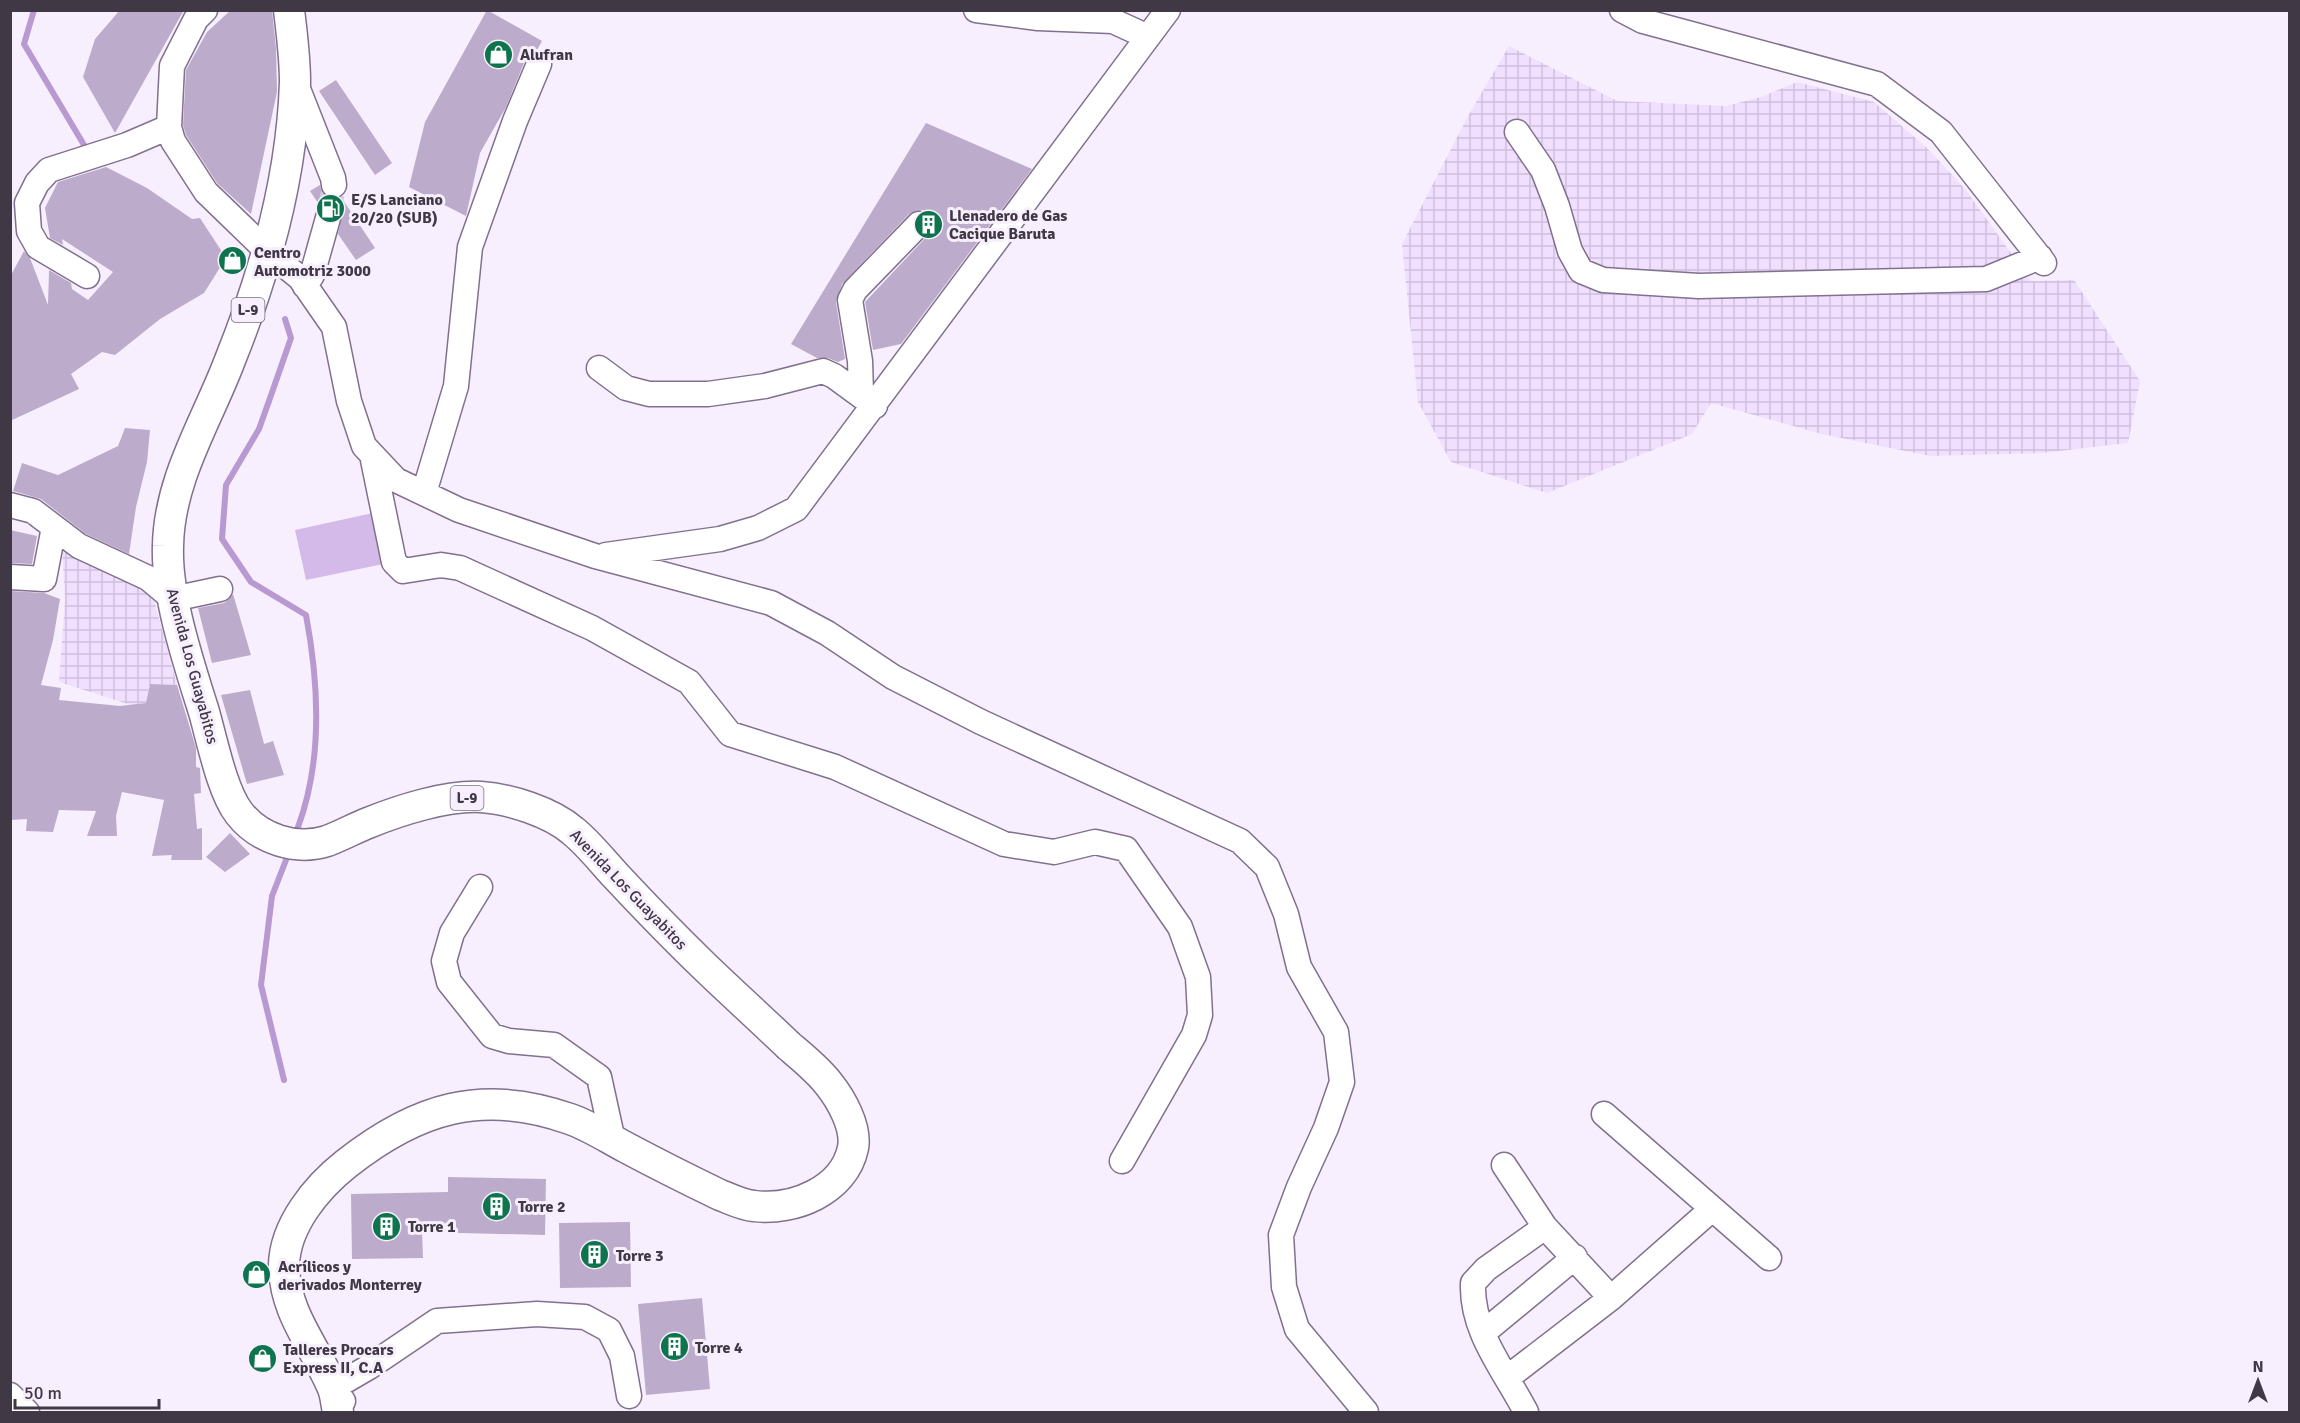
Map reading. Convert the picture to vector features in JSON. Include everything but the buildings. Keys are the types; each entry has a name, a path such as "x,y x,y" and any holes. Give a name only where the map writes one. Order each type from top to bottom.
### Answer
{"main road":[{"name":"Avenida Los Guayabitos","path":"289,10 295,81 285,168 268,252 235,348 183,468 169,524 167,548 173,599 229,794 240,815 259,830 277,842 296,844 323,842 369,822 409,809 450,799 479,796 509,801 540,812 571,828 703,965 827,1081 846,1113 854,1138 845,1168 832,1183 812,1197 785,1206 769,1207 745,1205 720,1195 571,1119 527,1107 481,1105 460,1107 425,1116 388,1133 335,1173 298,1219 291,1234 284,1263 286,1293 291,1307 336,1400"}],"street":[{"path":"205,10 195,19 172,66 169,127 173,141 206,192 268,252 300,278 334,327 349,401 364,446 396,480 459,510 595,556 771,603 827,633 893,677 981,722 1240,842 1267,867 1286,914 1299,967 1336,1032 1342,1082 1326,1128 1299,1186 1281,1235 1284,1287 1297,1329 1366,1413"},
{"path":"976,10 1038,18 1113,21 1148,38"},
{"path":"595,556 720,539 758,528 796,509 868,399 1168,10"},
{"path":"1517,132 1543,170 1557,206 1570,251 1581,271 1603,280 1699,286 1986,279 2042,260 1941,132 1877,84 1643,21 1622,10"},
{"path":"424,493 456,386 470,247 515,121 539,64"},
{"path":"295,81 334,185"},
{"path":"87,276 38,247 28,231 27,203 37,183 49,170 127,145 169,127"},
{"path":"305,286 312,275 328,218"},
{"path":"868,399 850,300 855,290 919,224"},
{"path":"599,368 626,388 649,394 708,394 765,386 822,371 834,376 868,399"},
{"path":"372,455 394,562 403,571 441,565 460,568 592,628 689,682 730,734 836,767 1004,844 1054,852 1095,842 1126,849 1180,927 1198,977 1200,1015 1194,1035 1122,1161"},
{"path":"10,505 33,511 79,546 148,578 173,599 220,589"},
{"path":"10,577 44,579 54,527"},
{"path":"480,887 452,933 444,961 449,982 492,1036 509,1041 554,1045 582,1062 599,1077 613,1141"},
{"path":"1604,1114 1769,1258"},
{"path":"1504,1165 1545,1227 1611,1298"},
{"path":"1507,1378 1611,1298 1713,1209"},
{"path":"1526,1413 1476,1316 1472,1296 1473,1282 1486,1269 1545,1227"},
{"path":"1483,1333 1575,1257"},
{"path":"352,1413 336,1400 369,1367 437,1322 537,1314 585,1317 609,1330 622,1356 629,1396"},
{"path":"10,1395 27,1413"}],"shaded area":[{"path":"1509,46 1617,101 1726,106 1761,97 1797,82 1874,102 1927,148 1965,189 2031,281 2074,280 2140,381 2128,443 2042,453 1930,456 1822,434 1711,403 1692,434 1547,493 1451,462 1418,402 1402,244 1467,118"},
{"path":"382,511 393,562 306,580 295,530"},
{"path":"62,546 148,578 177,685 150,684 146,703 131,705 59,682 65,599"}],"waterway":[{"path":"34,10 24,44 87,150"},
{"path":"285,319 291,338 269,401 259,429 226,485 222,539 251,582 306,615 316,695 315,749 312,775 298,827"},
{"path":"284,1080 261,985 272,896 286,860"}],"tunnel":[{"path":"328,218 334,185"}],"place":[{"name":"Alufran","path":"499,54"},
{"name":"E/S Lanciano 20/20 (SUB)","path":"330,208"},
{"name":"Llenadero de Gas Cacique Baruta","path":"928,224"},
{"name":"Centro Automotriz 3000","path":"233,261"},
{"name":"Torre 2","path":"497,1206"},
{"name":"Torre 1","path":"387,1226"},
{"name":"Torre 3","path":"595,1255"},
{"name":"Acrílicos y derivados Monterrey","path":"257,1275"},
{"name":"Torre 4","path":"674,1347"},
{"name":"Talleres Procars Express II, C.A","path":"262,1358"}]}
